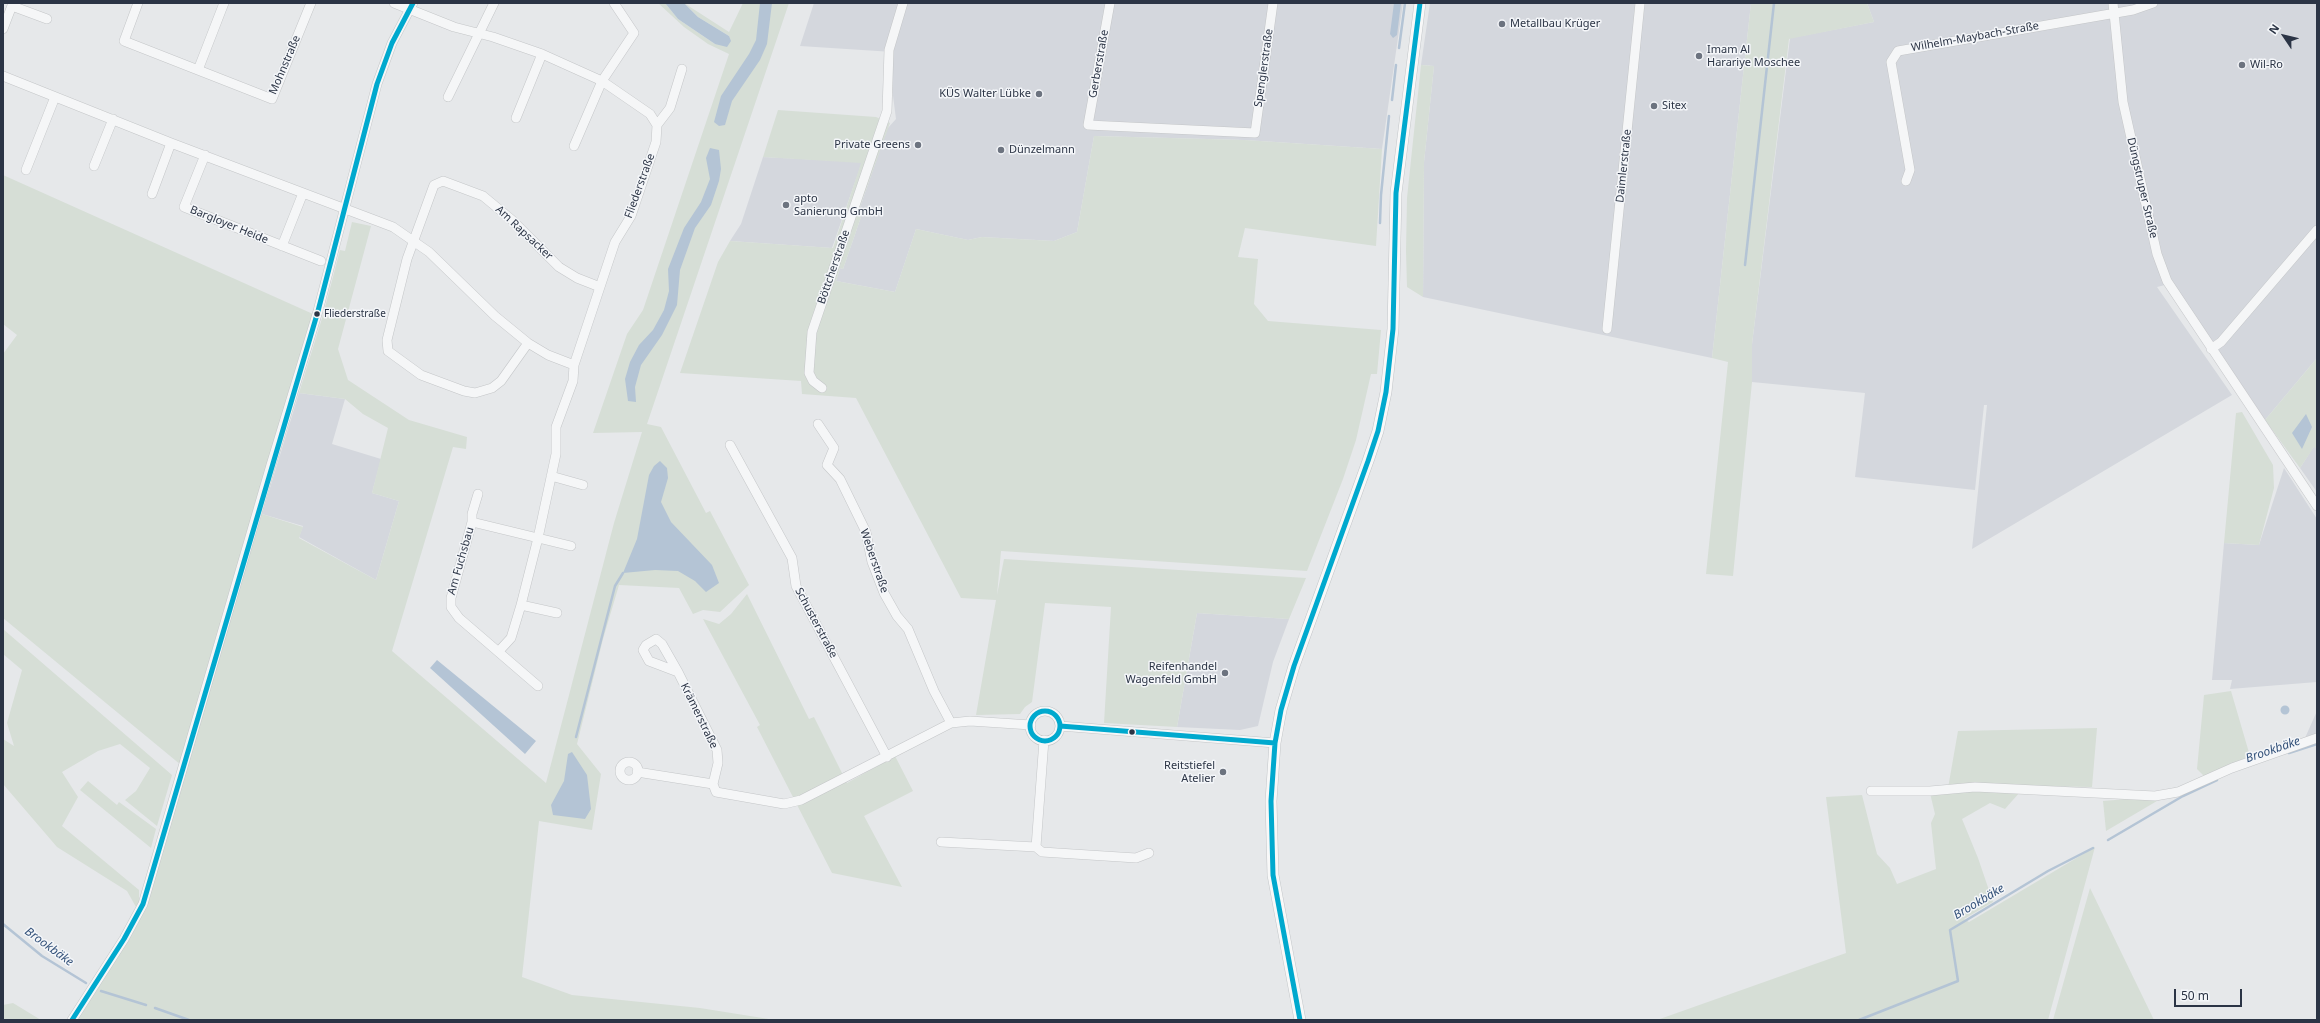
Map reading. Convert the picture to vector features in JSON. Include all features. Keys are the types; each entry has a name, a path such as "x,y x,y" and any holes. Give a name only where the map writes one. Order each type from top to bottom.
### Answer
{"main road":[{"path":"1300,1020 1273,875 1271,801 1275,743 1281,710 1298,653 1368,461 1378,431 1386,392 1393,329 1396,193 1420,3"}],"street":[{"name":"Mohnstraße","path":"138,3 124,41 272,99 311,3"},
{"path":"198,70 224,3"},
{"path":"394,3 411,6 454,26 542,54 602,81 650,114 658,124 670,108 682,69"},
{"path":"448,97 494,3"},
{"path":"574,146 602,81 634,33 614,3"},
{"name":"Böttcherstraße","path":"822,388 813,382 809,373 812,332 888,111 889,50 903,3"},
{"name":"Gerberstraße","path":"1110,3 1088,125 1254,133"},
{"name":"Spenglerstraße","path":"1254,133 1273,3"},
{"name":"Daimlerstraße","path":"1608,329 1640,3"},
{"name":"Düngstruper Straße","path":"2112,3 2123,102 2157,254 2167,281 2317,506"},
{"path":"2113,13 2133,10 2153,3"},
{"path":"3,28 13,4 47,19"},
{"path":"72,1020 124,939 143,904 266,481 318,311 377,84 392,43 411,6"},
{"name":"Wilhelm-Maybach-Straße","path":"1906,181 1910,170 1891,62 1898,51 2113,13"},
{"path":"516,118 542,54"},
{"path":"3,76 344,210 370,216 387,224 415,241 528,343 548,355 574,365 573,381 556,427 556,454 538,538 521,605 511,638 499,651"},
{"path":"26,170 55,97"},
{"path":"94,166 113,119"},
{"name":"Fliederstraße","path":"574,365 615,242 631,216 656,142 658,124"},
{"path":"152,194 171,143"},
{"name":"Bargloyer Heide","path":"205,155 184,207 321,261"},
{"name":"Am Rapsacker","path":"415,241 434,186 443,181 482,196 512,220 559,267 577,278 600,287"},
{"name":"Bargloyer Heide","path":"282,246 303,194"},
{"path":"2211,349 2221,342 2317,230"},
{"path":"415,241 407,259 387,340 386,348 390,354 421,375 464,391 475,393 487,391 501,381 528,343"},
{"name":"Weberstraße","path":"818,424 834,448 827,465 840,479 866,532 872,562 884,593 897,616 908,629 934,691 951,723"},
{"name":"Schusterstraße","path":"730,445 792,558 796,586 887,757"},
{"path":"551,476 583,484"},
{"name":"Am Fuchsbau","path":"478,494 450,607 460,618 538,686"},
{"name":"Am Fuchsbau","path":"472,522 571,546"},
{"path":"521,605 557,613"},
{"name":"Krämerstraße","path":"678,672 717,750 718,762 713,784"},
{"path":"1046,711 1057,717 1060,726 1053,738 1044,740 1033,734 1031,725 1037,713 1046,711"},
{"path":"637,772 713,784 716,792 784,804 801,800 951,723 970,721 1031,725"},
{"path":"1060,726 1275,743"},
{"path":"1871,791 1930,791 1975,787 2155,796 2178,792 2239,765 2317,738"},
{"path":"1036,847 1044,740"},
{"path":"941,842 1036,847 1042,852 1136,858 1150,853"}],"shaded area":[{"path":"658,3 665,3 678,19 715,44 729,36 698,17 684,3 729,32 743,3 789,3 647,424 661,427 706,513 710,511 749,585 720,612 703,610 693,614 679,588 619,585 603,639 577,744 601,774 592,830 539,821 522,977 572,995 700,1008 775,1020 77,1020 138,923 262,514 303,527 299,538 376,580 399,501 372,493 388,428 363,414 345,399 299,393 323,315 340,250 345,251 352,222 371,226 338,349 348,380 409,420 467,437 466,449 453,447 392,651 546,783 614,523 642,432 593,433 627,334 643,310 729,54 708,44 684,27"},
{"path":"814,3 1403,3 1382,149 1245,140 1094,136 1077,232 1054,241 982,237 968,240 916,229 895,292 836,281 840,268 843,269 861,217 857,216 887,129 896,119 892,88 893,52 800,46"},
{"path":"1430,3 1751,3 1712,358 1423,297 1424,162 1434,66 1421,65"},
{"path":"1751,3 1867,3 1874,22 1789,39 1752,344 1752,382 1733,576 1706,574 1728,362 1712,358"},
{"path":"1867,3 2317,3 2317,358 2265,420 2173,283 2157,287 2232,395 1972,549 1987,405 1984,405 1975,490 1855,477 1865,393 1752,382 1752,344 1790,38 1874,22"},
{"path":"1421,65 1434,66 1424,162 1423,297 1407,287 1406,251 1407,198"},
{"path":"778,110 876,117 890,123 857,215 861,217 843,269 840,268 836,281 895,292 916,229 968,240 982,237 1054,241 1077,232 1094,136 1245,140 1382,149 1376,246 1245,228 1238,257 1258,259 1254,304 1268,321 1381,330 1377,374 1371,374 1356,440 1343,479 1307,571 1001,551 997,595 1004,559 1306,578 1289,619 1197,613 1177,727 1104,723 1111,607 1045,603 1032,702 1025,707 1020,714 976,715 996,600 961,598 856,398 802,394 801,381 680,373 718,262 730,241 833,248 861,163 763,157"},
{"path":"763,157 862,162 832,248 730,241 741,224"},
{"path":"3,175 313,314 259,490 181,765 3,618 3,354 17,335 3,324"},
{"path":"2317,358 2317,449 2314,447 2300,468 2265,420"},
{"path":"299,393 345,399 332,444 381,459 372,493 399,501 376,580 299,537 303,526 262,514"},
{"path":"2242,412 2273,465 2274,488 2259,545 2224,543 2236,413"},
{"path":"2314,446 2317,449 2317,492 2300,468"},
{"path":"2284,468 2317,519 2317,682 2230,689 2232,680 2212,680 2224,543 2259,545"},
{"path":"747,594 809,719 814,717 847,783 895,756 913,791 864,816 902,887 832,873 757,727 760,725 703,619 719,624 731,614"},
{"path":"1197,613 1289,619 1273,662 1258,726 1240,730 1177,727"},
{"path":"3,629 172,775 157,826 125,800 136,791 150,768 120,744 98,751 62,772 78,797 62,826 139,890 139,903 136,907 127,891 57,847 3,784 3,739 14,746 7,723 22,670 3,654"},
{"path":"2231,691 2250,756 2204,776 2197,769 2204,695"},
{"path":"2317,711 2317,735 2305,738"},
{"path":"2097,728 2092,787 1976,785 1948,788 1958,731"},
{"path":"88,781 117,805 119,802 156,829 151,848 80,790"},
{"path":"1975,790 2020,792 2005,809 1990,803 1962,819 1978,858 1993,902 1964,919 1969,922 2095,847 2048,1020 1657,1020 1846,953 1826,797 1862,795 1877,854 1890,868 1897,884 1936,869 1931,823 1935,814 1930,793"},
{"path":"2151,797 2157,801 2106,831 2103,801"},
{"path":"2090,888 2154,1020 2053,1020"},
{"path":"13,1003 41,1020 3,1020 3,1005"}],"water":[{"path":"665,3 684,3 698,17 729,36 731,41 727,47 715,44 678,19"},
{"path":"760,3 772,3 767,44 760,60 732,101 725,125 719,126 714,122 721,96 749,54 756,40"},
{"path":"1394,3 1401,3 1397,35 1393,38 1390,34"},
{"path":"710,148 719,150 721,169 719,181 711,205 695,228 680,270 677,305 662,335 641,365 635,387 636,402 628,401 625,379 630,362 639,345 653,330 664,310 669,291 668,269 684,228 701,202 710,179 706,158"},
{"path":"2306,414 2312,427 2302,449 2292,433"},
{"path":"660,461 667,468 668,478 661,502 671,522 712,565 719,583 706,592 695,581 678,571 655,570 623,573 637,539 649,475 654,466"},
{"path":"437,660 536,741 525,754 430,668"},
{"path":"2283,706 2287,706 2289,710 2287,714 2283,714 2281,712 2281,708"},
{"path":"572,752 587,775 591,809 585,819 553,815 551,805 564,781 568,754"}],"waterway":[{"path":"1399,48 1405,3"},
{"path":"1745,265 1774,3"},
{"path":"1392,100 1396,65"},
{"path":"1380,223 1381,195 1389,116"},
{"path":"576,737 615,586 623,573"},
{"name":"Brookbäke","path":"2289,753 2317,744"},
{"name":"Brookbäke","path":"2108,840 2183,796 2217,780"},
{"name":"Brookbäke","path":"1859,1020 1958,981 1950,930 2048,871 2093,848"},
{"name":"Brookbäke","path":"3,924 42,956 86,983"},
{"name":"Brookbäke","path":"101,991 146,1005"},
{"name":"Brookbäke","path":"155,1008 189,1020"}],"transit line":[{"path":"72,1020 124,939 143,904 318,311 377,84 392,43 413,3"},
{"path":"1300,1020 1273,875 1271,801 1275,743 1281,710 1294,666 1368,461 1378,431 1386,392 1393,329 1396,193 1420,3"},
{"path":"1045,711 1055,716 1060,726 1055,736 1045,741 1035,736 1030,726 1035,716 1045,711"},
{"path":"1060,726 1275,743"}],"place":[{"name":"Metallbau Krüger","path":"1502,24"},
{"name":"Imam Al Harariye Moschee","path":"1699,56"},
{"name":"Wil-Ro","path":"2242,65"},
{"name":"KÜS Walter Lübke","path":"1039,94"},
{"name":"Sitex","path":"1654,106"},
{"name":"Private Greens","path":"918,145"},
{"name":"Dünzelmann","path":"1001,150"},
{"name":"apto Sanierung GmbH","path":"786,205"},
{"name":"Fliederstraße","path":"317,314"},
{"name":"Reifenhandel Wagenfeld GmbH","path":"1225,673"},
{"name":"Reitstiefel Atelier","path":"1223,772"}]}
